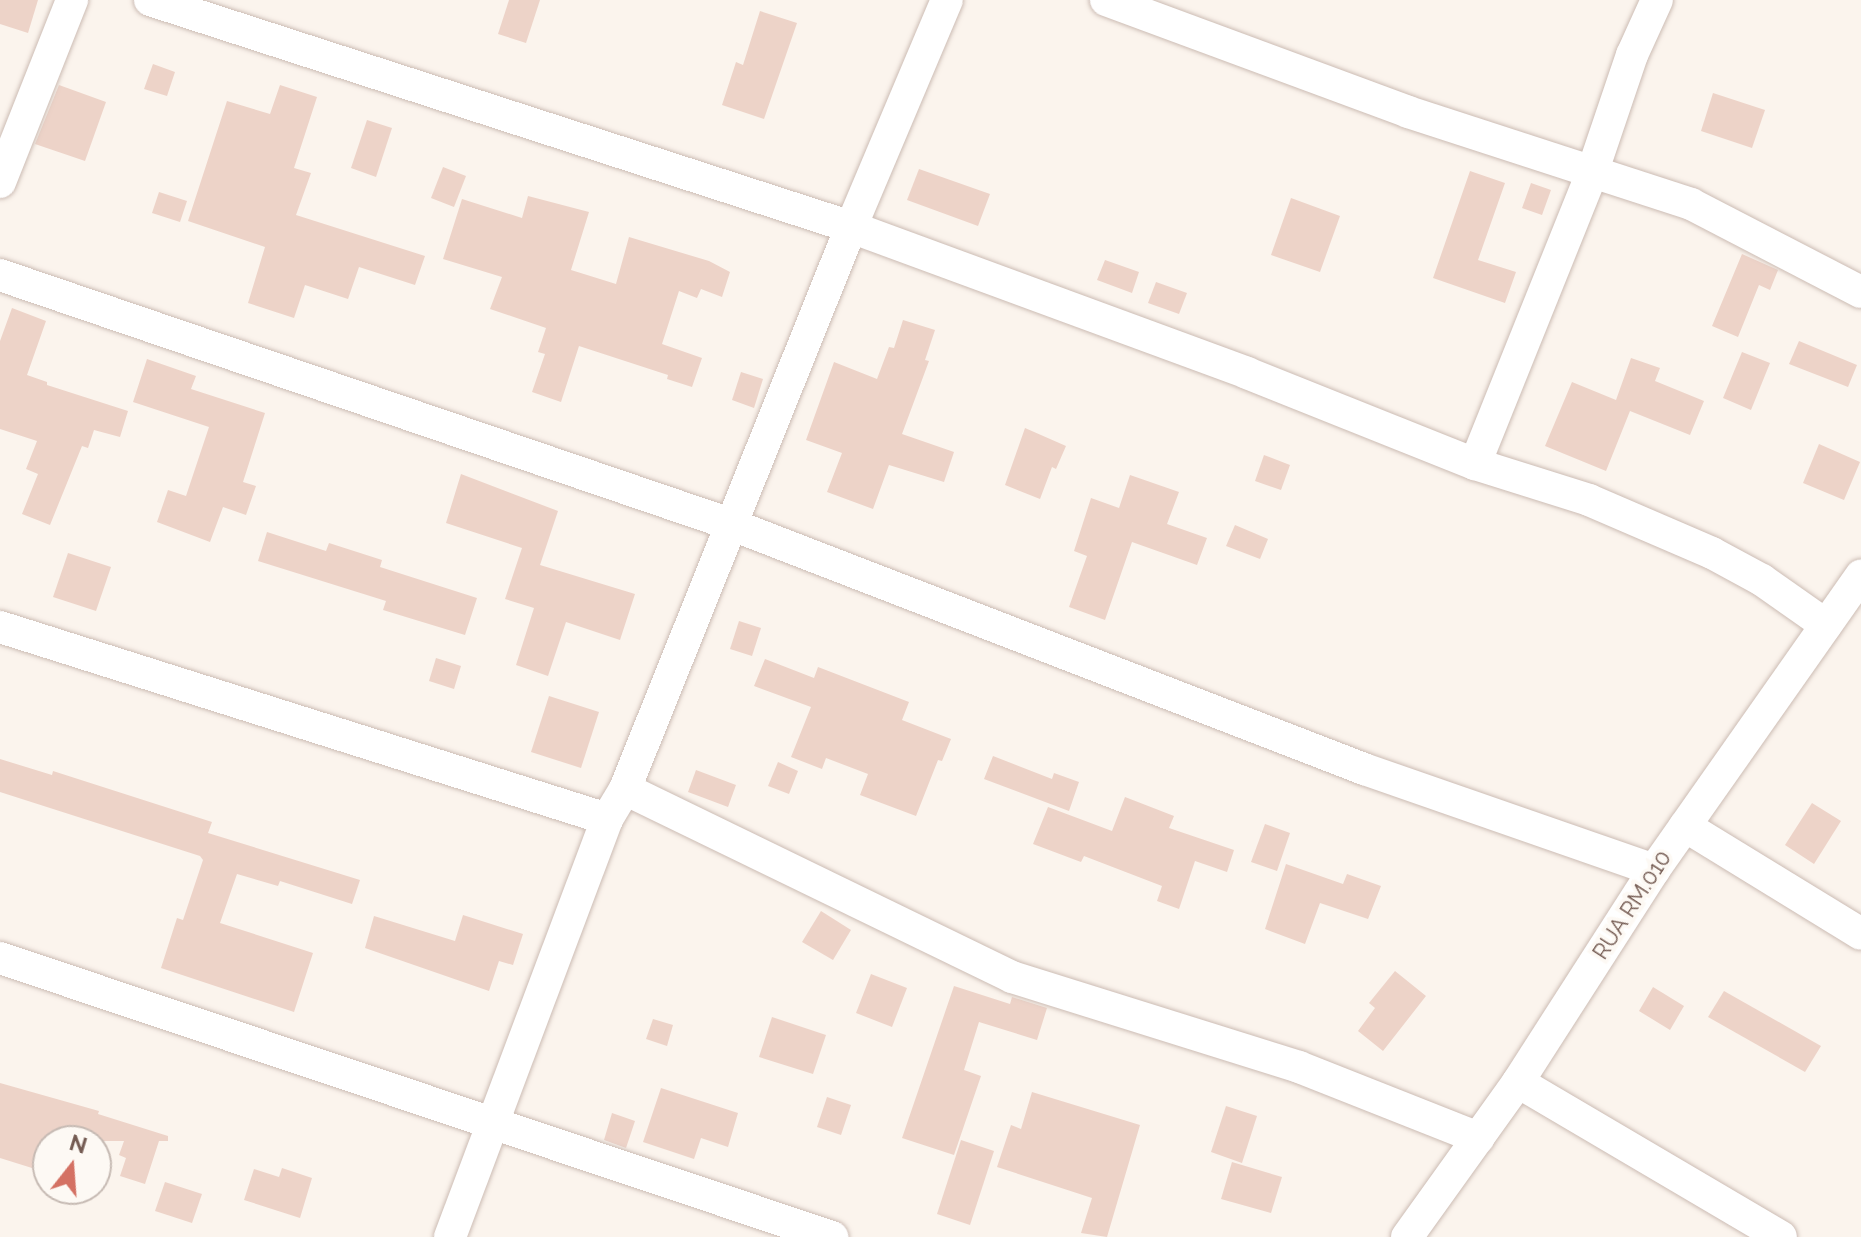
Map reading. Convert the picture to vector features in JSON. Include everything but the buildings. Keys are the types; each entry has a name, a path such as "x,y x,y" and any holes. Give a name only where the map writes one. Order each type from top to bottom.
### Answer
{"street":[{"path":"0,182 72,0"},
{"path":"150,0 851,227 1247,373 1475,464 1589,500 1712,553 1762,580 1826,625"},
{"path":"450,1237 607,819 625,789 851,227 947,0"},
{"path":"1106,0 1394,107 1691,204 1861,292"},
{"path":"1475,464 1592,173 1632,55 1657,0"},
{"path":"0,275 730,524 1364,769 1654,870"},
{"name":"RUA RM.010","path":"1407,1237 1518,1082 1654,870 1861,576"},
{"path":"0,627 607,819"},
{"path":"625,789 1012,977 1299,1067 1478,1138"},
{"path":"1685,826 1861,934"},
{"path":"0,958 832,1237"},
{"path":"1518,1082 1781,1237"}]}
